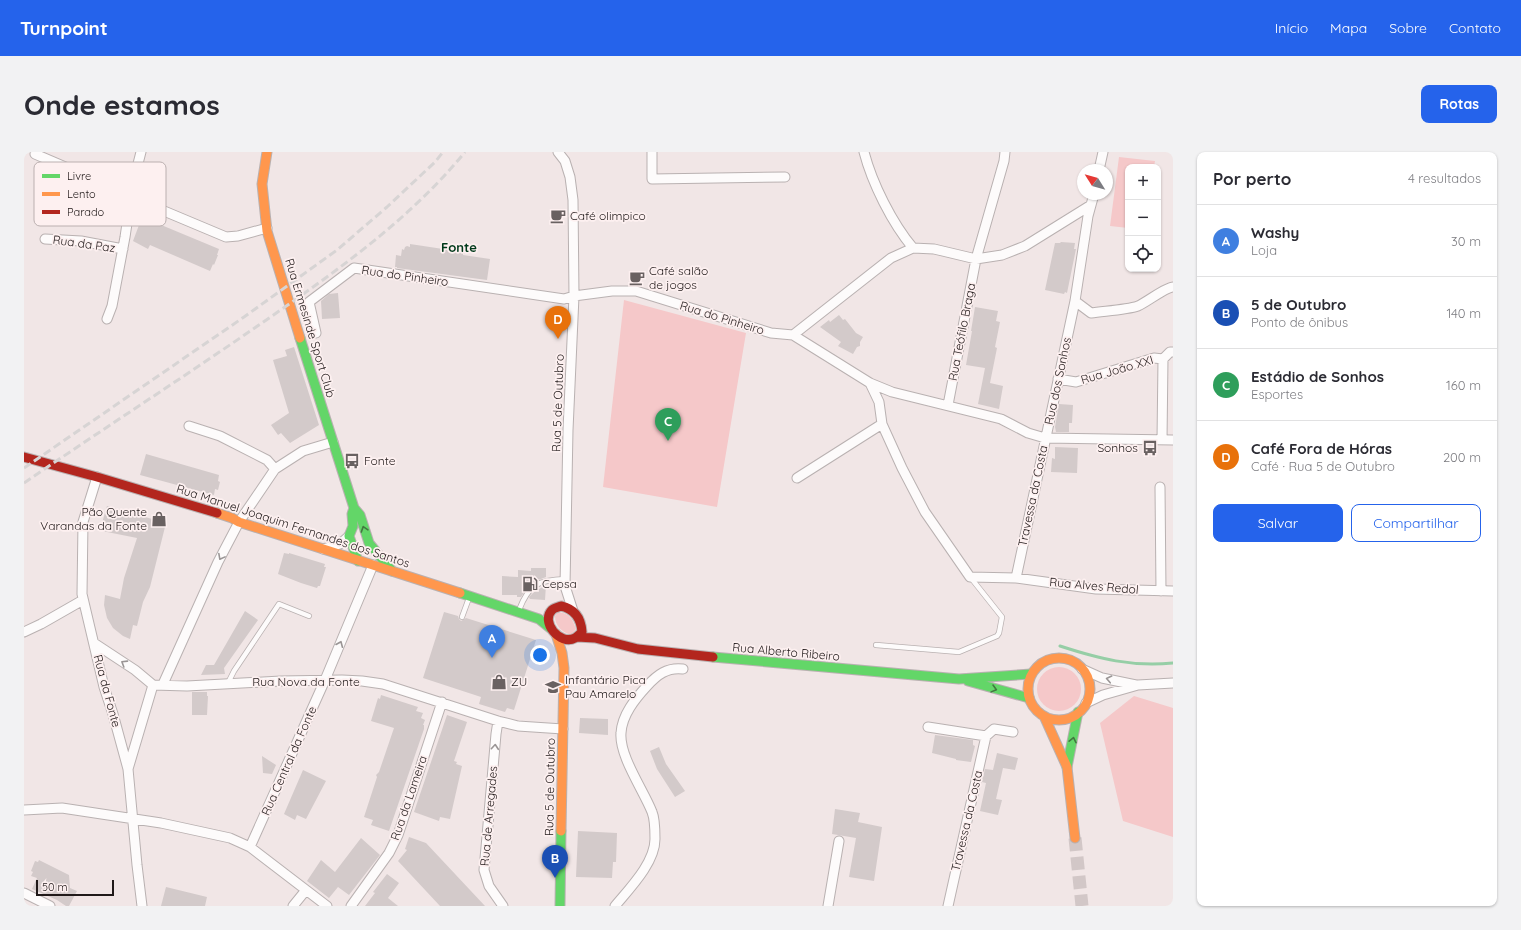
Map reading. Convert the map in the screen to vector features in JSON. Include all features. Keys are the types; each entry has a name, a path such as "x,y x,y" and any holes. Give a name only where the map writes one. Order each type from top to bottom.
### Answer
{"main road":[{"name":"Rua Ermesinde Sport Club","path":"267,152 262,184 264,212 267,228 292,313 354,508 360,515 369,544 392,571"},
{"name":"Rua Manuel Joaquim Fernandes dos Santos","path":"24,457 97,477 232,518 239,522 358,561 519,612 539,619 553,631"},
{"name":"Rua Ermesinde Sport Club","path":"354,508 352,514 353,526 349,536 358,561"},
{"path":"358,561 369,544"},
{"path":"528,615 539,615 552,610 566,607 575,614 582,625 582,632 570,641 563,639 553,631 548,620 552,610"},
{"name":"Rua Alberto Ribeiro","path":"575,614 590,629 611,642"},
{"name":"Rua 5 de Outubro","path":"553,631 562,653 564,668 560,906"},
{"name":"Rua Alberto Ribeiro","path":"576,638 595,638 638,649 789,665 959,678 1031,674"},
{"name":"Rua 5 de Outubro","path":"564,668 568,649 576,638"},
{"path":"1055,658 1065,658 1075,662 1082,668 1087,676 1089,694 1086,703 1078,712 1071,717 1053,719 1044,716 1038,711 1029,698 1028,690 1031,674 1041,663 1055,658"},
{"name":"Rua Alberto Ribeiro","path":"959,678 1029,698"},
{"path":"1075,838 1067,767 1078,712"},
{"path":"1044,716 1067,767"}],"street":[{"path":"139,162 141,152"},
{"name":"Rua 5 de Outubro","path":"552,610 562,598 565,582 568,430 574,296 573,200 570,177 565,161 558,152"},
{"path":"652,152 652,179 785,177"},
{"path":"864,152 866,162 878,192 903,236 913,248"},
{"name":"Rua Teófilo Braga","path":"948,405 976,259 1004,161 1005,152"},
{"path":"1100,164 1103,152"},
{"path":"34,154 53,162"},
{"name":"Rua dos Sonhos","path":"793,335 870,383 892,392 1001,419 1028,433 1045,438 1075,301 1092,200"},
{"path":"793,335 891,258 913,248 934,249 976,259 1002,255 1025,246 1091,205"},
{"path":"166,210 226,237 238,236 267,228"},
{"path":"107,319 112,306 126,226"},
{"name":"Rua da Paz","path":"45,239 82,241 123,249"},
{"name":"Rua do Pinheiro","path":"316,333 309,302 354,268 564,299 574,296 612,291 636,291 771,333 793,335"},
{"path":"1075,301 1091,313 1136,306 1156,297 1169,287 1173,287"},
{"name":"Rua João XXI","path":"1058,379 1076,382 1154,358 1163,359 1170,352 1173,352"},
{"path":"1162,440 1163,359"},
{"path":"870,383 879,402 882,424 902,468 925,512 970,577"},
{"path":"797,478 882,424"},
{"path":"189,426 220,436 267,460 275,469"},
{"path":"1045,438 1173,440"},
{"name":"Travessa da Costa","path":"1016,578 1045,438"},
{"path":"163,684 199,601 218,562 239,522 275,469 303,451 332,442"},
{"name":"Rua da Fonte","path":"97,477 83,522 82,594 104,687 128,769 142,906"},
{"path":"1160,486 1161,591"},
{"path":"323,549 340,544 349,536"},
{"name":"Rua Central da Fonte","path":"250,847 325,680 373,565"},
{"name":"Rua Alves Redol","path":"970,577 1016,578 1096,589 1173,591"},
{"name":"Rua 5 de Outubro","path":"565,582 575,614"},
{"path":"24,632 83,600"},
{"path":"94,643 135,670 153,685 128,769"},
{"path":"615,906 638,877 652,856 655,841 653,814 642,793 621,743 623,724 631,706 656,677 667,670 676,668 683,669"},
{"path":"1082,668 1102,678 1138,685"},
{"name":"Rua Nova da Fonte","path":"153,685 163,684 187,686 228,683 325,680 383,684 498,721 518,726 562,729"},
{"path":"1086,703 1103,695 1138,685 1173,683"},
{"name":"Rua da Lameira","path":"351,906 389,853 398,835 442,702"},
{"name":"Rua de Arregades","path":"498,721 484,870 489,886 504,906"},
{"path":"928,726 986,736 994,728 1013,732"},
{"name":"Travessa da Costa","path":"948,906 986,736"},
{"path":"24,810 62,808 169,824 230,838 250,847 327,906"},
{"path":"828,906 839,841"},
{"path":"293,906 306,890"},
{"path":"24,893 50,906"}],"lane":[{"path":"876,645 959,652 997,636 1002,617 970,577"},
{"path":"519,612 523,599 533,586 552,579 565,582"},
{"path":"462,617 470,596"},
{"path":"228,683 234,671 279,604 309,616"}],"shaded area":[{"path":"1119,157 1155,161 1154,164 1125,164 1125,228 1110,226"},
{"path":"624,300 746,333 717,507 603,487"},
{"path":"558,612 568,615 572,619 576,629 571,635 562,630 556,623 555,616"},
{"path":"1055,667 1063,667 1068,668 1075,673 1080,680 1080,698 1075,705 1068,710 1055,711 1047,708 1040,701 1037,693 1037,685 1040,677 1047,670"},
{"path":"1134,696 1173,708 1173,837 1123,821 1100,723"}],"building":[{"path":"139,226 164,226 219,249 214,265 213,264 210,271 150,245 148,249 133,241"},
{"path":"1055,243 1075,243 1074,249 1076,249 1067,293 1065,292 1064,294 1045,290"},
{"path":"410,244 463,252 463,255 490,259 487,280 395,267 396,255 401,256 402,249 404,250 407,246 410,247"},
{"path":"338,293 340,318 322,319 321,301 329,294"},
{"path":"975,307 998,311 996,321 1000,322 995,347 997,348 990,383 1003,386 999,409 978,404 985,368 966,365"},
{"path":"839,315 843,320 845,319 856,333 863,337 860,342 860,346 857,347 853,354 838,346 841,342 820,327"},
{"path":"294,347 319,425 290,443 281,433 278,435 271,425 289,413 273,360 287,356 285,350"},
{"path":"1059,404 1073,405 1072,423 1069,423 1069,432 1056,432 1055,427"},
{"path":"1055,447 1078,448 1077,473 1051,472 1052,458 1055,459"},
{"path":"146,454 219,475 218,481 220,482 218,490 215,489 214,495 140,475"},
{"path":"107,506 166,523 150,587 143,602 137,626 133,625 130,639 123,636 113,628 107,618 104,605 105,595 120,599 124,578 137,538 102,531 104,523 102,523"},
{"path":"284,553 289,553 325,564 324,567 326,567 320,586 317,588 278,574"},
{"path":"531,568 546,568 546,577 533,582 521,597 517,597 517,595 502,595 502,576 518,577 518,570 531,571"},
{"path":"546,585 545,600 530,599 529,597 534,592"},
{"path":"245,611 258,620 224,668 225,674 201,675 206,665 214,665"},
{"path":"444,612 458,616 461,621 466,618 536,640 514,710 507,708 505,712 479,704 481,697 423,678"},
{"path":"192,692 207,692 207,715 192,715"},
{"path":"381,695 418,707 416,711 423,713 421,718 425,720 423,725 424,729 389,831 371,825 373,820 364,817 377,777 376,775 379,772 394,728 371,721 378,698 380,699"},
{"path":"447,715 467,722 454,761 457,762 456,764 462,766 450,819 440,817 439,821 414,812"},
{"path":"580,718 608,719 608,735 579,733"},
{"path":"935,735 973,740 973,745 975,746 971,762 956,760 932,753"},
{"path":"659,747 666,764 685,791 675,797 657,769 650,751"},
{"path":"997,753 1018,758 1015,770 1003,768 996,799 1002,800 998,815 980,811 986,783 982,782 985,769 993,770"},
{"path":"262,756 276,765 272,774 263,773"},
{"path":"303,770 326,781 306,819 297,815 295,820 284,814"},
{"path":"835,809 860,813 858,822 882,827 874,881 849,877 856,838 832,834"},
{"path":"578,831 617,833 616,862 613,862 612,878 576,877"},
{"path":"409,837 426,843 485,906 440,906 398,861 407,850 405,849"},
{"path":"361,838 380,855 349,895 338,887 329,898 307,881 321,860 335,872"},
{"path":"39,860 69,875 70,888 77,891 69,906 66,906 57,900 32,889 37,878 31,876 33,872 31,871 35,861 38,862"},
{"path":"387,874 399,883 388,898 398,906 365,906 375,893 373,892"},
{"path":"166,887 207,897 205,906 161,906"}],"waterway":[{"path":"1060,646 1089,655 1129,663 1173,663"}],"tunnel":[{"path":"1075,838 1082,906"}],"railway":[{"path":"24,468 244,317 337,250 387,207 435,162 443,152"},
{"path":"24,483 241,337 350,260 422,199 465,152"}],"traffic: fast":[{"path":"300,338 354,508 360,515 369,543 392,571"},
{"path":"354,508 352,514 353,526 349,536 358,561"},
{"path":"460,593 539,619 550,628"},
{"path":"713,657 959,679 1031,674"},
{"path":"968,681 1029,698"},
{"path":"1067,767 1078,712"},
{"path":"560,906 561,831"}],"traffic: slow":[{"path":"267,152 262,184 267,231 300,338"},
{"path":"217,513 239,522 460,593"},
{"path":"556,634 562,653 564,668 561,831"},
{"path":"1059,658 1076,663 1081,667 1085,672 1090,689 1085,706 1081,711 1076,715 1059,720 1042,715 1037,711 1033,706 1028,689 1033,672 1037,667 1042,663 1059,658"},
{"path":"1044,716 1067,767 1075,838"}],"traffic: jam":[{"path":"24,457 217,513"},
{"path":"561,606 574,612 579,619 582,632 575,638 569,640 563,639 553,632 550,626 548,621 549,615 553,609 561,606"},
{"path":"577,637 595,638 638,649 713,657"}],"place":[{"name":"Café olimpico","path":"558,216"},
{"name":"Café salão de jogos","path":"637,278"},
{"name":"Café Fora de Hóras","path":"558,339"},
{"name":"Estádio de Sonhos","path":"668,441"},
{"name":"Sonhos","path":"1150,448"},
{"name":"Fonte","path":"352,461"},
{"name":"Pão Quente Varandas da Fonte","path":"159,519"},
{"name":"Cepsa","path":"530,584"},
{"name":"Washy","path":"492,658"},
{"name":"ZU","path":"499,682"},
{"name":"Infantário Pica Pau Amarelo","path":"553,687"},
{"name":"5 de Outubro","path":"555,878"}],"district":[{"name":"Fonte","path":"459,247"}]}
